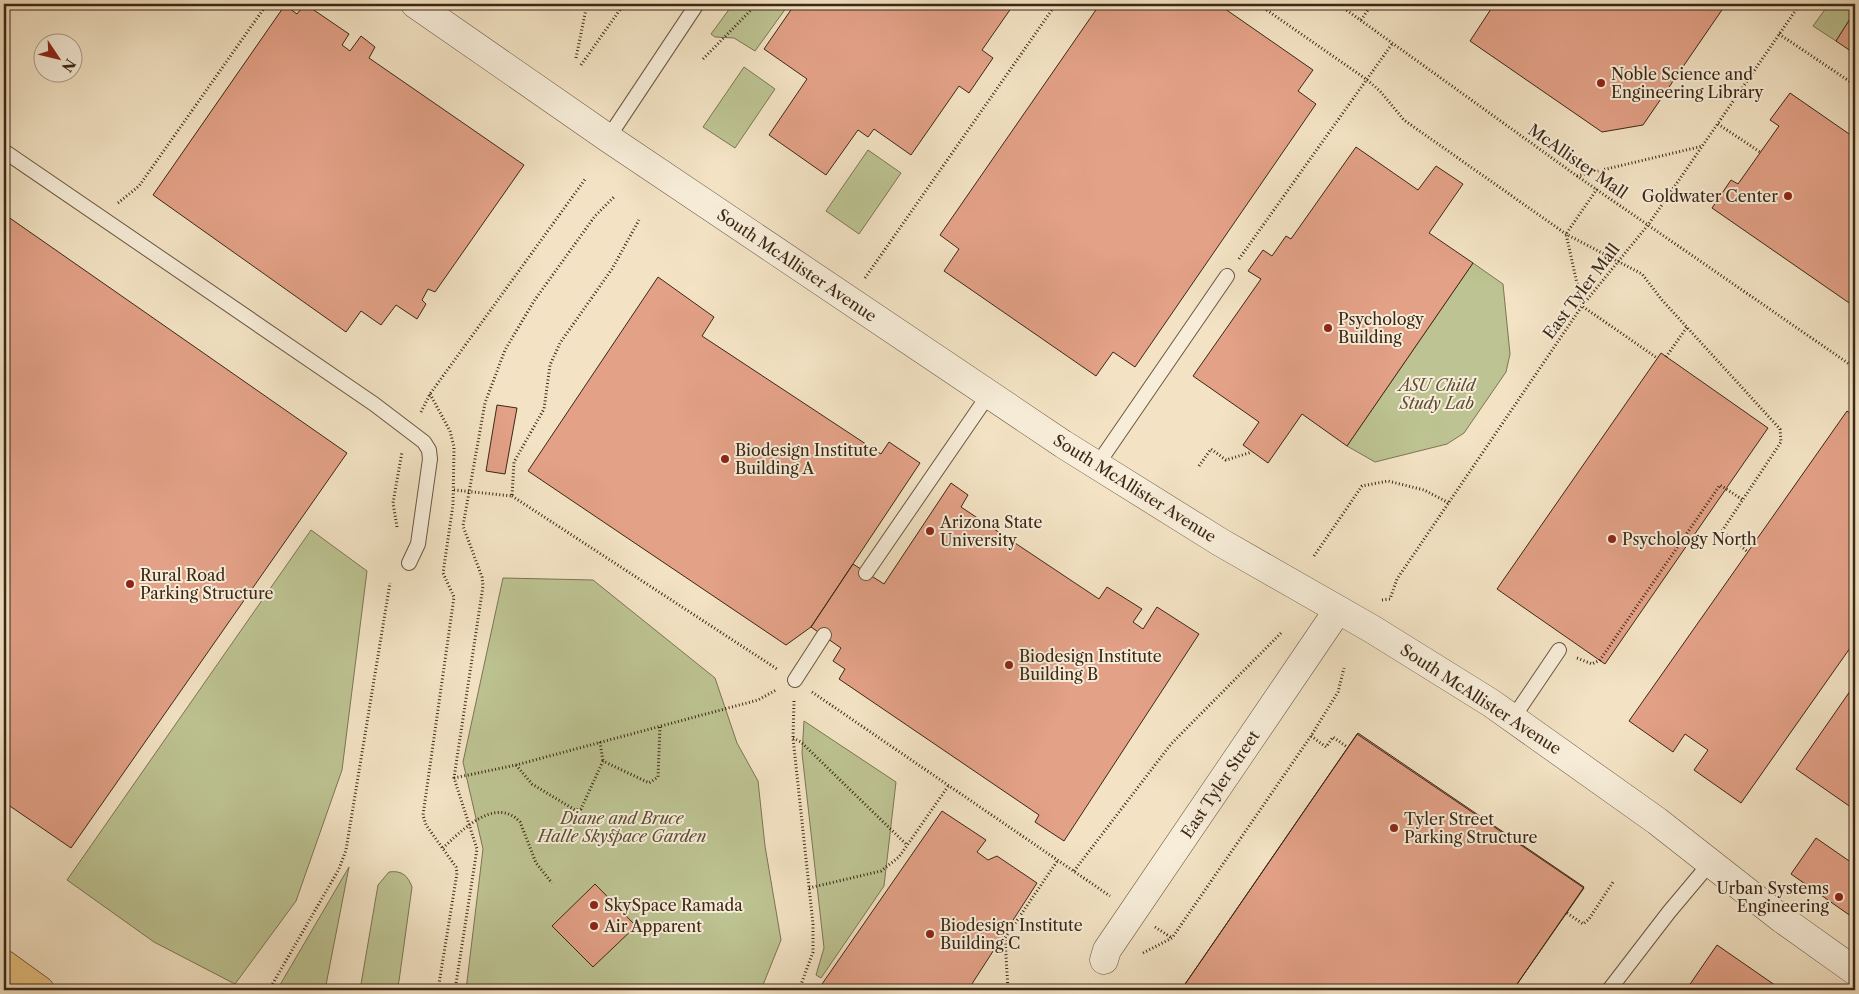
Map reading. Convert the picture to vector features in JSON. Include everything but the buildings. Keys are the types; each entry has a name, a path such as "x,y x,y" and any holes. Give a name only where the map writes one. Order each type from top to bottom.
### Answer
{"main road":[{"path":"4,964 40,990"}],"street":[{"name":"South McAllister Avenue","path":"415,4 608,138 1096,465 1243,556 1372,629 1513,718 1650,815 1782,919 1855,971"},
{"name":"East Tyler Street","path":"1104,960 1112,942 1338,610"}],"lane":[{"path":"608,138 697,4"},
{"path":"4,151 424,442 429,450 430,459 418,544 409,563"},
{"path":"1096,465 1227,276"},
{"path":"866,573 989,394"},
{"path":"794,680 824,636"},
{"path":"1513,718 1559,650"},
{"path":"1609,990 1711,862"}],"path":[{"path":"106,220 117,204 138,186 267,4"},
{"path":"576,58 586,4"},
{"path":"581,65 624,4"},
{"path":"703,59 757,4"},
{"path":"850,300 1056,4"},
{"path":"1258,4 1366,79 1380,91 1404,120 1566,234 1642,274 1687,327 1780,429 1781,442 1722,531 1748,552"},
{"name":"McAllister Mall","path":"1338,4 1577,176 1855,368"},
{"path":"1361,20 1372,4"},
{"name":"East Tyler Mall","path":"1390,599 1398,579 1582,306 1648,225 1800,4"},
{"path":"1779,34 1855,85"},
{"path":"1227,276 1392,44"},
{"path":"1718,124 1760,152"},
{"path":"1577,176 1703,146"},
{"path":"397,530 393,504 402,453 430,394 586,178"},
{"path":"1597,190 1566,234 1582,306 1657,358"},
{"path":"455,990 477,849 454,778 483,586 482,577 463,526 485,403 505,350 551,278 595,216 615,196"},
{"path":"454,490 512,496 514,462 544,409 550,364 560,343 612,269 640,220"},
{"path":"1666,357 1687,327"},
{"path":"1199,466 1211,449 1226,460 1252,452"},
{"path":"1314,556 1362,486 1388,481 1424,490 1449,503"},
{"path":"1559,650 1592,664 1600,660 1720,485 1743,500"},
{"path":"438,990 457,873 456,867 426,825 423,815 454,597 444,573 450,533"},
{"path":"269,990 339,868 346,850 390,583"},
{"path":"1074,871 1171,744 1282,632"},
{"path":"1143,953 1172,938 1311,736 1338,692 1344,668"},
{"path":"454,778 516,765 758,700 794,680"},
{"path":"794,680 793,738 813,924 813,952 799,990"},
{"path":"603,761 648,783 658,777 660,726"},
{"path":"1311,736 1326,747 1333,737 1348,747"},
{"path":"793,738 801,742 907,846"},
{"path":"516,765 532,784 576,810 581,809 603,761 600,742"},
{"path":"809,888 881,871 899,857 949,786"},
{"path":"443,848 470,823 493,813 515,816 520,822 536,863 552,883"},
{"path":"1008,990 1005,938 1058,860"},
{"path":"1567,913 1583,924 1589,919 1613,882"},
{"path":"1094,885 1111,897"},
{"path":"1153,925 1172,938"}],"green space":[{"path":"733,4 789,4 755,51 734,38 715,37 711,34"},
{"path":"1829,4 1855,4 1855,11 1836,41 1813,26"},
{"path":"744,67 775,89 735,148 703,127"},
{"path":"868,150 901,173 859,234 826,211"},
{"name":"ASU Child Study Lab","path":"1473,263 1503,284 1510,354 1506,372 1464,433 1447,444 1375,462 1347,446"},
{"path":"311,530 367,571 342,770 296,901 235,984 154,942 67,880"},
{"name":"Diane and Bruce Halle Skyspace Garden","path":"503,578 593,580 715,678 737,743 758,781 765,846 781,940 761,990 466,990 483,849 463,762"},
{"path":"804,721 896,782 884,886 821,978 816,975 824,948 802,753"},
{"path":"349,867 325,990 277,990"},
{"path":"389,872 401,873 409,880 412,887 399,981 396,990 360,990 378,885"}],"place":[{"name":"Noble Science and Engineering Library","path":"1601,83"},
{"name":"Goldwater Center","path":"1788,196"},
{"name":"Psychology Building","path":"1328,328"},
{"name":"Biodesign Institute Building A","path":"725,459"},
{"name":"Arizona State University","path":"930,531"},
{"name":"Psychology North","path":"1612,539"},
{"name":"Rural Road Parking Structure","path":"130,584"},
{"name":"Biodesign Institute Building B","path":"1009,665"},
{"name":"Tyler Street Parking Structure","path":"1394,828"},
{"name":"Urban Systems Engineering","path":"1839,897"},
{"name":"SkySpace Ramada","path":"594,905"},
{"name":"Air Apparent","path":"594,926"},
{"name":"Biodesign Institute Building C","path":"930,934"}]}
